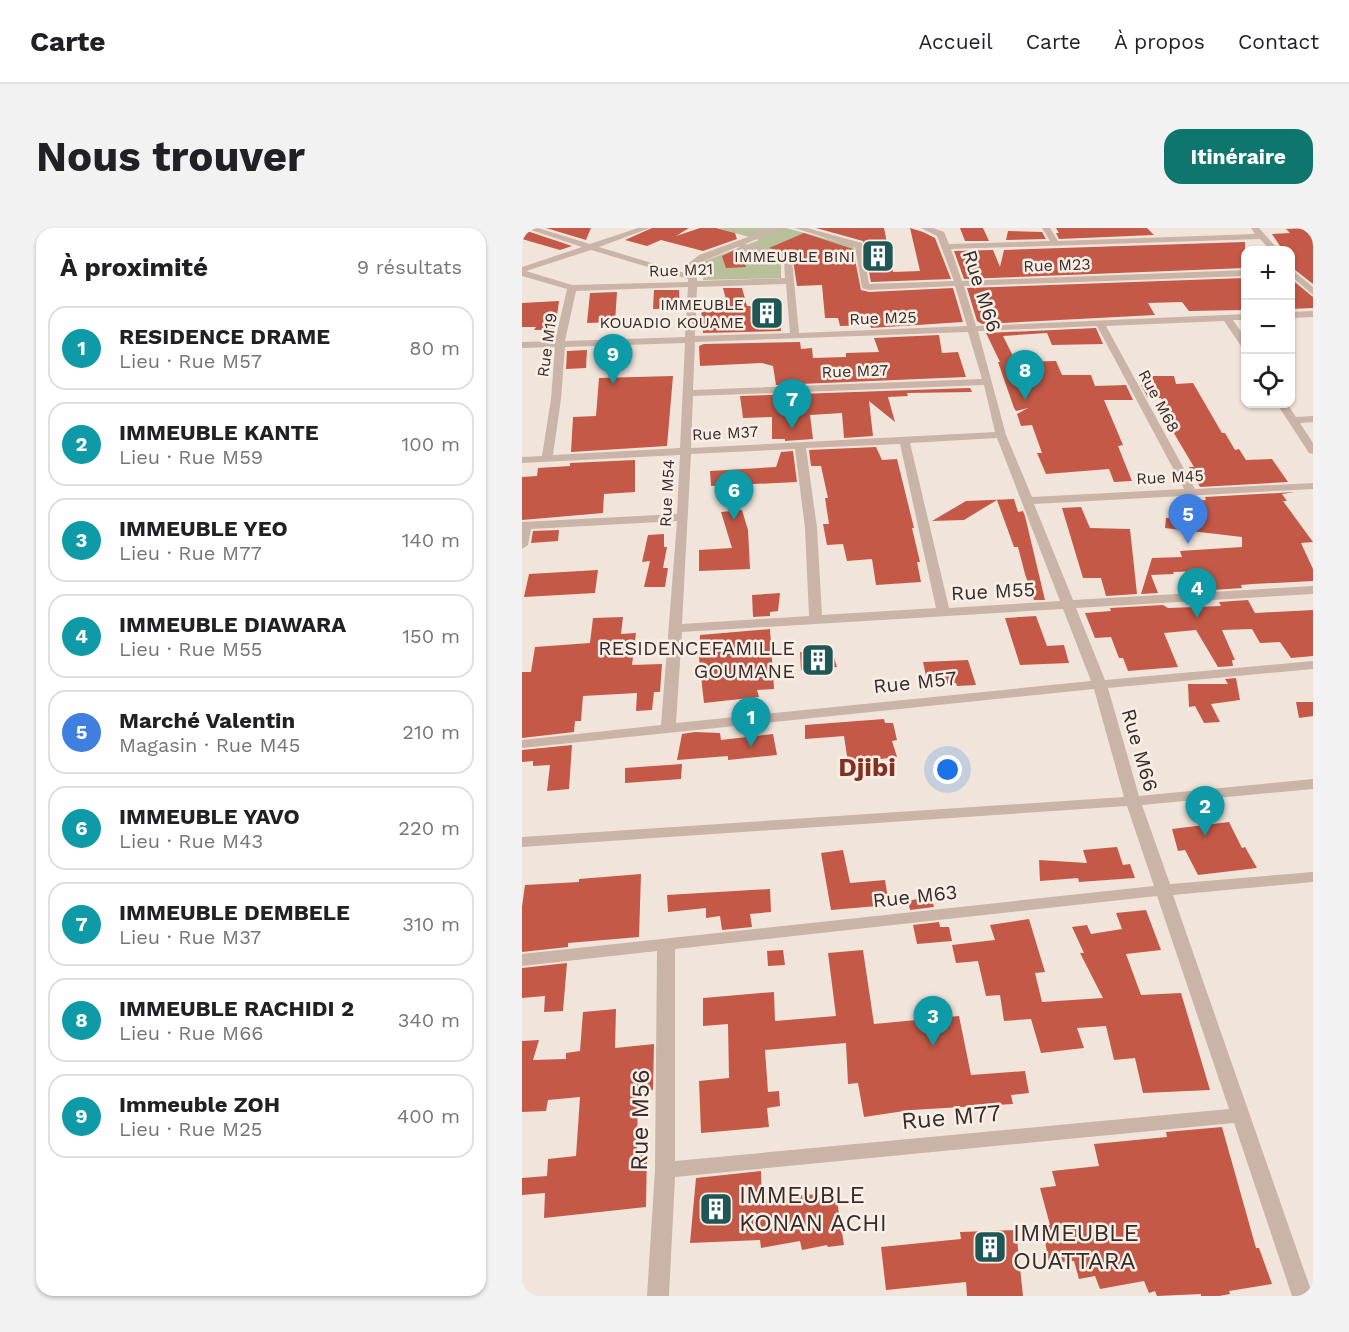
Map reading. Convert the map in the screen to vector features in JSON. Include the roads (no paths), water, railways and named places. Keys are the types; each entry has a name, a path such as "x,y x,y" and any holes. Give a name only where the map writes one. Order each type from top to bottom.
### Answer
{"street":[{"path":"529,228 594,246 693,281"},
{"path":"522,271 646,228"},
{"path":"736,244 780,228"},
{"name":"Rue M23","path":"798,228 859,245 865,286 869,287 1241,273"},
{"name":"Rue M66","path":"925,228 940,234 946,247 988,382 1001,435 1100,685 1133,801 1163,890 1241,1115 1305,1289"},
{"path":"1046,228 1056,244"},
{"path":"1153,228 1162,239"},
{"path":"946,247 1162,239 1258,232 1270,246"},
{"path":"736,244 788,260 795,336"},
{"name":"Rue M54","path":"668,729 683,517 693,263 736,244"},
{"name":"Rue M19","path":"522,271 572,288 560,342 556,399 548,458"},
{"path":"1295,275 1313,292"},
{"name":"Rue M21","path":"572,288 693,281 790,281"},
{"path":"1295,315 1313,315"},
{"name":"Rue M25","path":"522,345 1241,317"},
{"path":"1227,318 1241,341"},
{"name":"Rue M68","path":"1100,323 1191,492"},
{"name":"Rue M27","path":"688,393 988,382"},
{"path":"1285,408 1313,451"},
{"path":"1293,420 1313,418"},
{"name":"Rue M37","path":"522,459 1001,435"},
{"path":"904,439 944,613"},
{"path":"800,445 811,528 816,620"},
{"name":"Rue M45","path":"1029,501 1313,486"},
{"path":"522,545 524,526 683,517"},
{"name":"Rue M55","path":"675,628 1313,590"},
{"name":"Rue M57","path":"522,744 904,702 1313,665"},
{"path":"522,842 1133,801 1313,784"},
{"name":"Rue M63","path":"522,960 1163,890 1313,878"},
{"name":"Rue M56","path":"658,1296 665,1170 666,945"},
{"name":"Rue M77","path":"665,1170 1241,1115"}],"place":[{"name":"IMMEUBLE BINI","path":"878,256"},
{"name":"IMMEUBLE KOUADIO KOUAME","path":"767,313"},
{"name":"Immeuble ZOH","path":"613,384"},
{"name":"IMMEUBLE RACHIDI 2","path":"1025,400"},
{"name":"IMMEUBLE DEMBELE","path":"792,429"},
{"name":"IMMEUBLE YAVO","path":"734,520"},
{"name":"Marché Valentin","path":"1188,544"},
{"name":"IMMEUBLE DIAWARA","path":"1197,618"},
{"name":"RESIDENCEFAMILLE GOUMANE","path":"818,660"},
{"name":"RESIDENCE DRAME","path":"751,747"},
{"name":"IMMEUBLE KANTE","path":"1205,836"},
{"name":"IMMEUBLE YEO","path":"933,1046"},
{"name":"IMMEUBLE KONAN ACHI","path":"716,1209"},
{"name":"IMMEUBLE OUATTARA","path":"990,1247"}],"district":[{"name":"Djibi","path":"867,767"}]}
